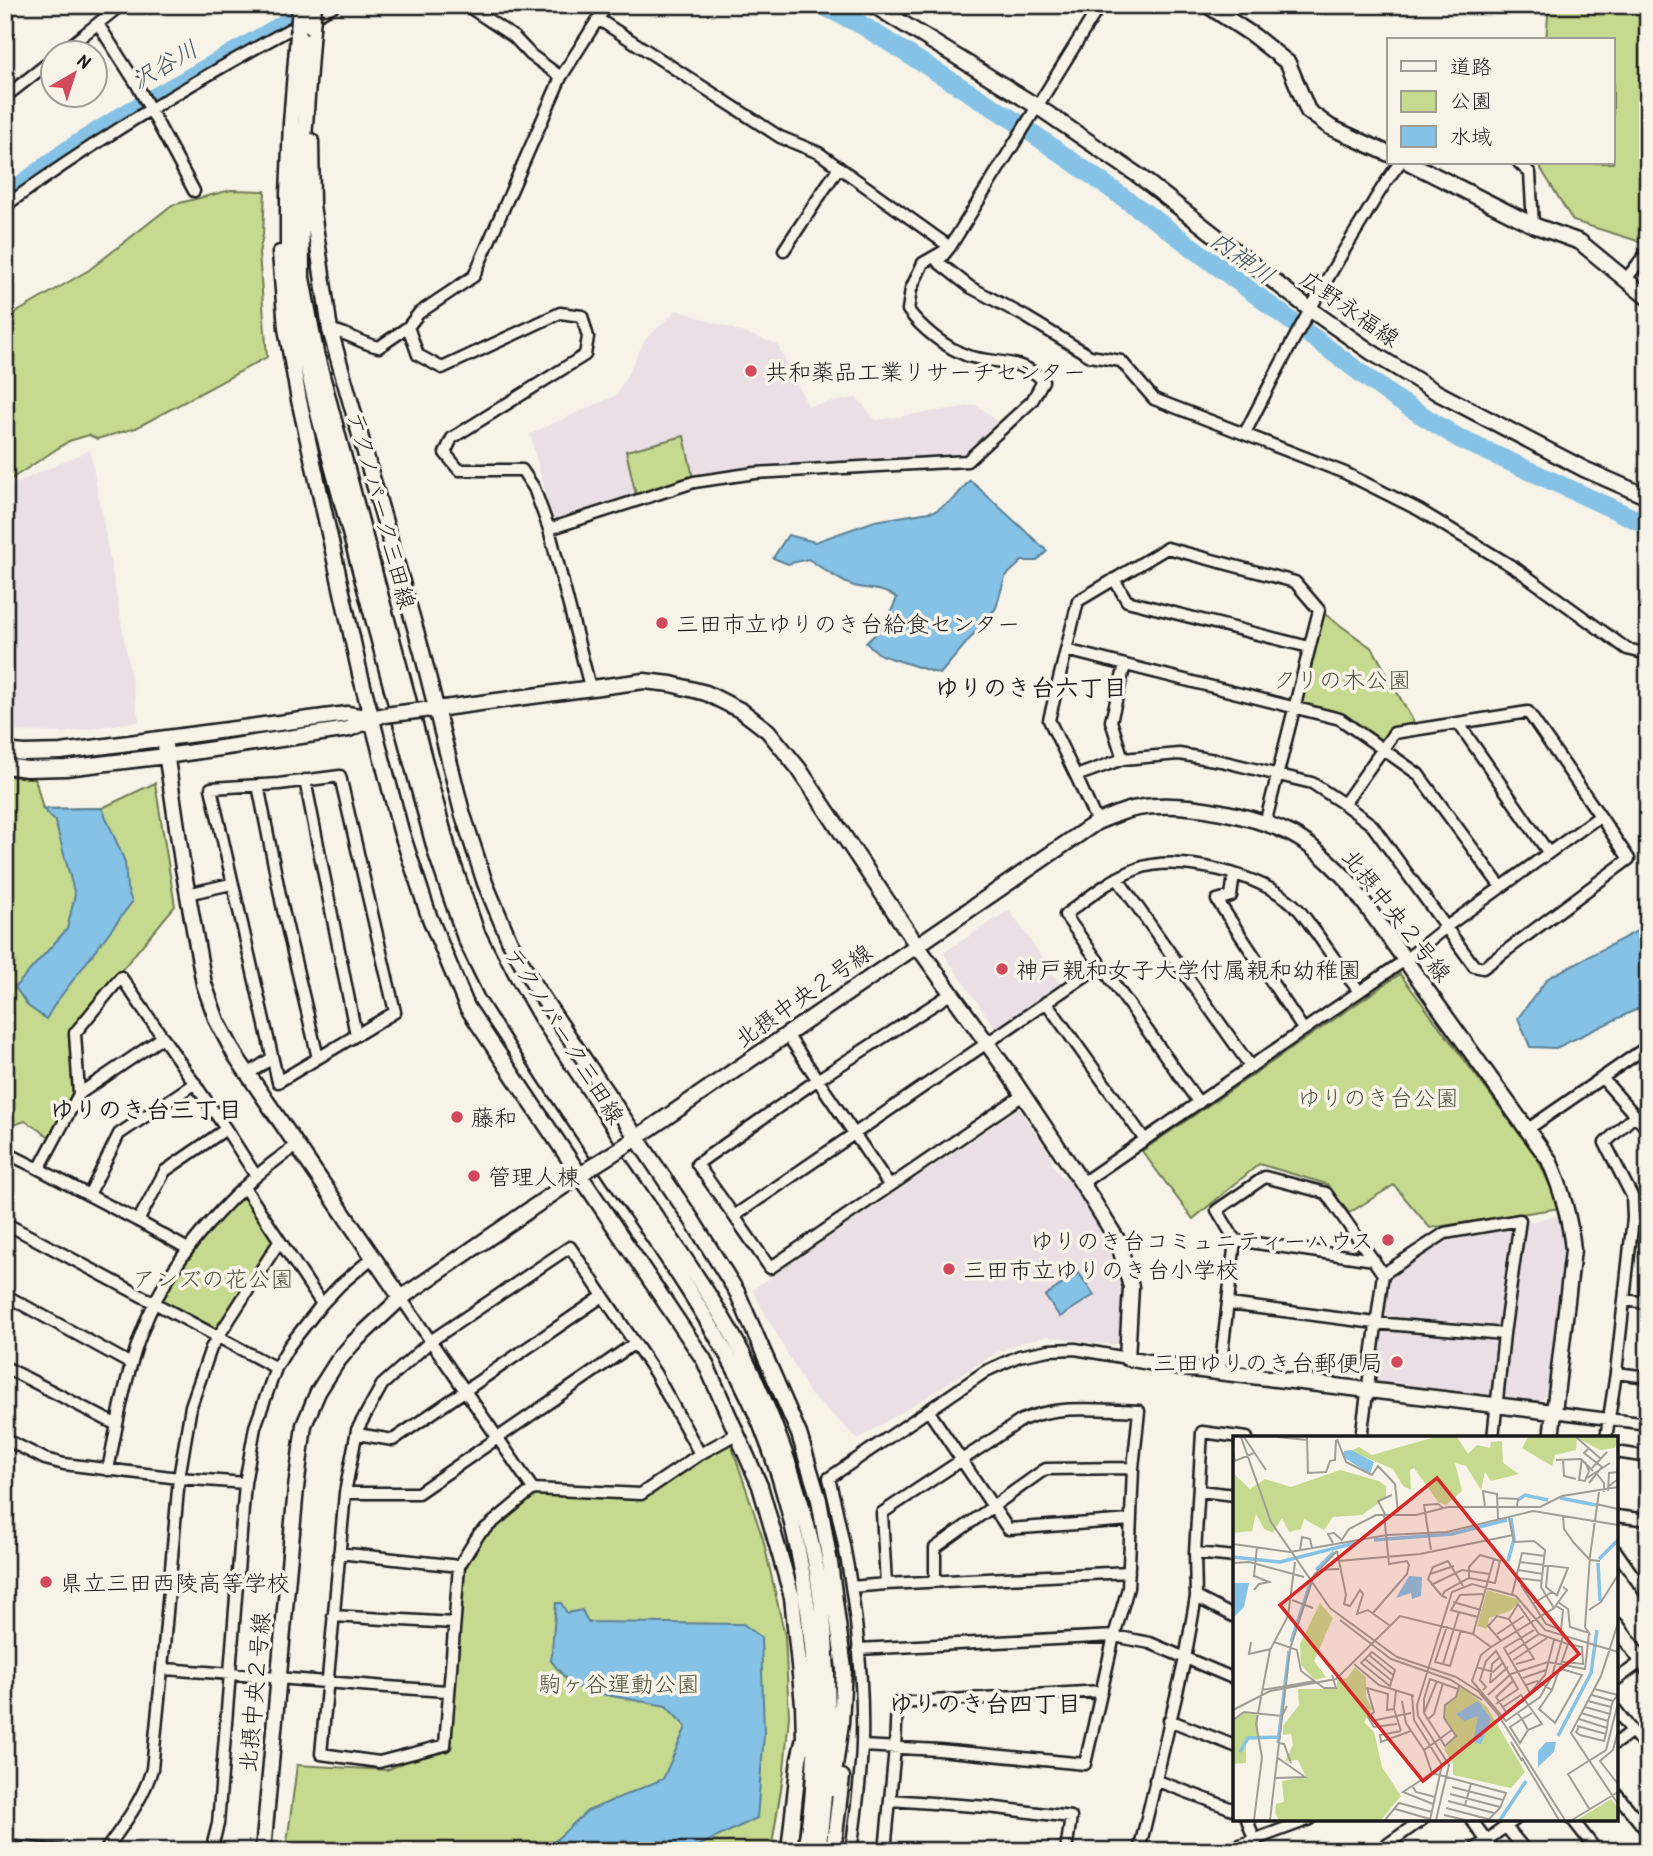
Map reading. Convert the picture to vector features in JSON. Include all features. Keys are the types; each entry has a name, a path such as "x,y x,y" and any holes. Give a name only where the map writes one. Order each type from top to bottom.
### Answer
{"main road":[{"name":"テクノパーク三田線","path":"300,5 291,123 288,258 297,323 319,417 449,895 464,938 491,991 704,1314 739,1377 766,1440 792,1521 810,1616 815,1711 813,1788 806,1846"},
{"name":"テクノパーク三田線","path":"314,5 301,180 302,278 314,340 448,849 477,933 503,984 527,1026 716,1308 750,1370 778,1436 817,1568 824,1616 828,1712 824,1807 818,1851"},
{"name":"広野永福線","path":"873,5 1139,176 1311,310 1371,352 1438,393 1584,469 1648,497"},
{"path":"1207,5 1230,11 1288,63 1308,111 1329,127 1387,153"},
{"path":"307,95 312,151 312,205 330,330 390,535 431,710 485,883 510,942 534,985 692,1220 737,1292 799,1434 819,1500 844,1669 834,1782 824,1807"},
{"path":"291,123 282,137 279,198 280,275 286,328 299,400 378,716 401,831 425,905 467,1007 585,1172 704,1360 760,1486 792,1597 803,1704 801,1818 806,1846"},
{"path":"1411,164 1533,225 1580,242 1648,298"},
{"path":"5,751 61,752 347,714 378,716 644,681 706,693 743,711 768,731 803,775 916,944 1082,1183 1118,1241 1127,1266 1132,1304 1127,1359 1553,1412"},
{"path":"5,766 27,769 66,768 166,756 349,729 378,716"},
{"path":"164,739 187,894 204,984 217,1021 248,1074 401,1298"},
{"name":"北摂中央２号線","path":"263,1851 304,1425 318,1392 337,1362 366,1330 401,1298 1097,822 1134,808 1157,805 1209,810 1265,824 1298,838 1326,858 1349,882 1549,1160 1563,1193 1571,1222 1573,1250 1551,1436"},
{"path":"1618,1628 1645,1665"},
{"path":"833,1851 844,1757 841,1723"},
{"path":"789,1851 799,1759 804,1738"}],"street":[{"path":"80,38 121,5"},
{"path":"5,206 55,169 151,110 248,51 335,5"},
{"path":"466,5 514,37 531,55 561,77"},
{"path":"330,330 345,332 366,345 379,347 408,327 419,313 474,276 561,77 607,5"},
{"path":"1100,5 1023,133 938,262 970,288 1026,317 1090,356 1121,361 1154,399 1345,473 1419,510 1518,570 1627,649 1648,654"},
{"path":"598,19 780,137 819,153 950,247"},
{"path":"98,24 151,110 194,191"},
{"path":"5,97 38,71"},
{"path":"1245,433 1294,335 1311,310 1328,275 1399,164"},
{"path":"1520,164 1530,173 1533,225"},
{"path":"784,250 839,167"},
{"path":"549,529 694,482 755,473 967,461 1032,401 1042,382 1037,374 1023,366 971,357 953,350 916,320 908,310 911,289 923,263 950,247"},
{"path":"1626,279 1648,251"},
{"path":"408,327 418,355 442,368 560,313 582,316 588,337 585,355 452,438 445,453 459,470 522,470 534,488 549,529 590,687"},
{"path":"1097,822 1049,720 1078,601 1167,548 1295,582 1319,610 1265,824"},
{"path":"1114,579 1127,601 1310,647"},
{"path":"1066,650 1340,719 1418,774 1501,887"},
{"path":"1123,759 1111,721 1125,666"},
{"path":"1076,776 1123,759 1179,754 1222,761 1312,783 1372,825 1474,966 1483,968 1629,859 1528,712 1394,733 1343,804"},
{"path":"1459,724 1548,852"},
{"path":"340,776 395,1012 278,1082 211,789 305,780 340,776"},
{"path":"305,780 356,1035"},
{"path":"258,785 283,910 318,1058"},
{"path":"1082,1183 1405,960 1446,927 1600,816"},
{"path":"1199,1103 1065,915 1117,878 1140,867 1167,863 1200,866 1256,881 1275,890 1296,907 1358,990"},
{"path":"1234,875 1231,896 1217,901 1303,1029"},
{"path":"1117,878 1251,1067"},
{"path":"187,894 231,884"},
{"path":"734,1216 1101,965"},
{"path":"79,1094 75,1034 121,977 257,1176"},
{"path":"952,993 817,1080 696,1164 770,1268 1023,1096"},
{"path":"1046,1002 1146,1140"},
{"path":"786,1033 889,1185"},
{"path":"39,1169 79,1094 163,1037"},
{"path":"1528,1129 1647,1048"},
{"path":"248,1074 272,1058"},
{"path":"1602,1079 1648,1130"},
{"path":"89,1195 119,1134 195,1083"},
{"path":"1606,1436 1633,1218 1632,1196 1605,1143 1635,1115"},
{"path":"138,1221 165,1171 226,1129"},
{"path":"108,1470 131,1364 155,1304 188,1249 244,1187 296,1146"},
{"path":"5,1152 188,1249"},
{"path":"1220,1372 1236,1240 1217,1210 1265,1177 1326,1193 1383,1274 1361,1436"},
{"path":"244,1187 322,1304"},
{"path":"1633,1218 1648,1219"},
{"path":"1383,1274 1445,1233 1520,1220 1493,1436"},
{"path":"5,1223 276,1368"},
{"path":"1236,1240 1374,1260"},
{"path":"105,1851 133,1811 148,1784 152,1769 179,1478 191,1406 211,1348 279,1242"},
{"path":"700,1454 655,1373 570,1247 432,1340 382,1385 357,1434 345,1493 321,1754 379,1762 445,1745 459,1566 478,1534 533,1489 641,1494 729,1438"},
{"path":"211,1851 218,1824 245,1483 255,1427 276,1368 289,1346 322,1304 372,1258"},
{"path":"5,1296 131,1364"},
{"path":"357,1434 393,1440 603,1296"},
{"path":"401,1298 533,1489"},
{"path":"1624,1300 1648,1304"},
{"path":"1229,1304 1375,1323 1504,1334"},
{"path":"345,1493 418,1493 635,1343"},
{"path":"851,1851 862,1746 862,1697 859,1649 844,1536 829,1478 986,1371 1019,1356 1049,1350 1075,1349 1127,1359"},
{"path":"5,1367 117,1425"},
{"path":"1616,1373 1648,1377"},
{"path":"862,1746 1085,1764 1114,1636 1128,1588 1133,1468 1139,1410 1068,1409 1042,1412 1022,1420 882,1513 887,1584"},
{"path":"928,1410 1008,1530 1131,1520"},
{"path":"1553,1412 1648,1424"},
{"path":"1139,1851 1185,1659 1196,1597 1195,1553 1202,1432 1233,1436"},
{"path":"5,1439 64,1464 245,1483"},
{"path":"1618,1452 1648,1457"},
{"path":"935,1581 935,1548 1046,1469 1133,1468"},
{"path":"1199,1491 1233,1495"},
{"path":"1618,1516 1648,1520"},
{"path":"339,1553 459,1566"},
{"path":"1195,1553 1233,1557"},
{"path":"1618,1554 1648,1597"},
{"path":"851,1587 1129,1572"},
{"path":"1196,1597 1233,1615"},
{"path":"333,1616 454,1623"},
{"path":"859,1649 1114,1636 1150,1643 1233,1678"},
{"path":"1618,1679 1645,1665"},
{"path":"162,1669 449,1691"},
{"path":"886,1851 897,1703 1102,1691"},
{"path":"1618,1713 1648,1751"},
{"path":"1169,1720 1233,1745"},
{"path":"1618,1741 1632,1731"},
{"path":"1155,1780 1233,1809"},
{"path":"1618,1796 1648,1833"},
{"path":"890,1800 988,1807 1071,1817 1066,1851"},
{"path":"1248,1821 1258,1851"},
{"path":"1224,1851 1305,1821"},
{"path":"1378,1851 1420,1821"},
{"path":"1472,1821 1494,1851"},
{"path":"1472,1851 1514,1821"},
{"path":"1574,1821 1597,1851"},
{"path":"1506,1827 1526,1851"},
{"path":"5,1846 61,1851"}],"shaded area":[{"path":"677,310 777,344 808,406 857,398 876,420 977,405 1004,427 967,461 694,482 554,527 530,434 617,395 645,340"},
{"path":"90,450 139,721 63,733 5,731 5,495 14,484"},
{"name":"神戸親和女子大学付属親和幼稚園","path":"1009,910 1061,985 996,1029 943,953"},
{"name":"三田市立ゆりのき台小学校","path":"1019,1108 1051,1156 1052,1164 1072,1185 1106,1240 1123,1294 1121,1330 1117,1344 1047,1336 1022,1342 998,1352 858,1439 810,1394 752,1290"},
{"path":"1562,1215 1564,1246 1548,1392 1539,1403 1373,1383 1388,1278 1444,1240"}],"green space":[{"path":"1549,5 1648,5 1648,241 1641,242 1573,221 1541,169 1541,164 1614,164 1614,38 1546,38"},
{"path":"231,190 265,191 263,235 259,253 267,357 136,428 97,439 89,435 69,441 5,483 5,319 89,270 172,205"},
{"path":"684,436 694,482 637,500 626,451"},
{"name":"クリの木公園","path":"1319,610 1373,649 1418,730 1394,733 1383,749 1340,719 1294,707"},
{"path":"5,776 35,778 43,809 102,808 155,783 175,906 70,1032 73,1092 50,1137 25,1121 5,1128"},
{"name":"ゆりのき台公園","path":"1400,974 1537,1157 1560,1208 1430,1228 1394,1185 1349,1213 1327,1184 1259,1164 1193,1219 1142,1151"},
{"name":"アンズの花公園","path":"244,1187 279,1242 218,1338 155,1304 188,1249"},
{"name":"駒ヶ谷運動公園","path":"729,1438 763,1539 785,1636 789,1716 784,1770 771,1851 286,1851 297,1765 387,1770 445,1744 459,1566 479,1534 533,1489 641,1494"}],"water":[{"path":"970,480 1047,551 1037,561 1022,561 1005,577 996,608 940,674 881,655 866,643 885,625 897,598 881,591 849,584 808,559 788,564 773,558 788,535 815,542 875,521 935,511 954,499"},
{"path":"102,808 125,862 127,888 132,902 46,1019 28,1006 15,987 67,929 75,895 55,821 43,809"},
{"path":"1648,923 1648,1004 1556,1048 1530,1047 1518,1018 1548,978"},
{"path":"1079,1273 1094,1295 1060,1317 1045,1296"},
{"path":"556,1603 561,1603 567,1613 582,1610 588,1622 743,1624 761,1637 764,1735 757,1818 688,1851 544,1851 587,1811 663,1779 686,1727 666,1706 590,1692 571,1685 551,1661"}],"waterway":[{"name":"内神川","path":"821,5 860,24 1015,121 1161,224 1393,397 1460,439 1648,525"},
{"name":"沢谷川","path":"5,197 66,151 125,114 314,7"}],"place":[{"name":"共和薬品工業リサーチセンター","path":"751,371"},
{"name":"三田市立ゆりのき台給食センター","path":"662,623"},
{"name":"神戸親和女子大学付属親和幼稚園","path":"1002,969"},
{"name":"藤和","path":"457,1117"},
{"name":"管理人棟","path":"474,1176"},
{"name":"ゆりのき台コミュニティーハウス","path":"1388,1240"},
{"name":"三田市立ゆりのき台小学校","path":"949,1269"},
{"name":"三田ゆりのき台郵便局","path":"1397,1362"},
{"name":"県立三田西陵高等学校","path":"46,1582"}],"district":[{"name":"ゆりのき台六丁目","path":"1031,687"},
{"name":"ゆりのき台三丁目","path":"146,1109"},
{"name":"ゆりのき台四丁目","path":"985,1703"}]}
